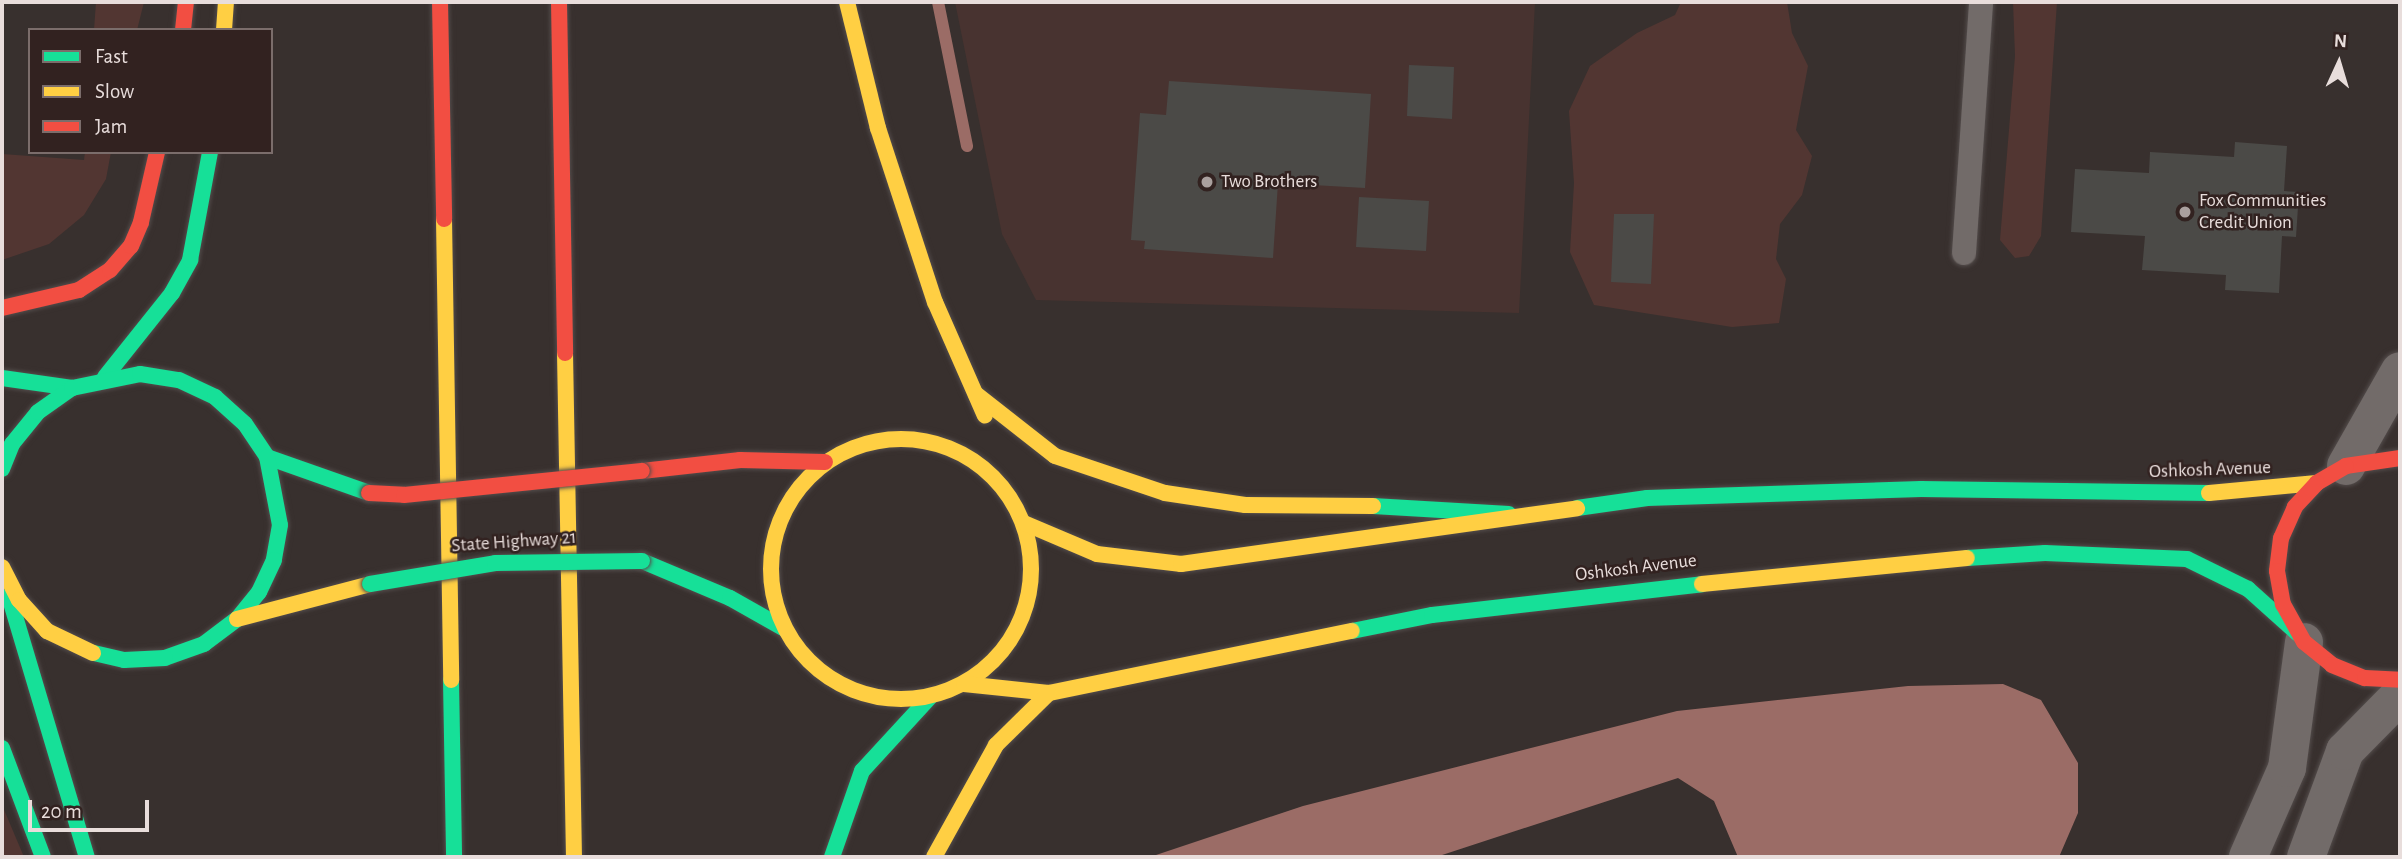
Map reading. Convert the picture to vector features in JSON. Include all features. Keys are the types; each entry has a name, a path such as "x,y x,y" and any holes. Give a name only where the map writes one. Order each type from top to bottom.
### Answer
{"main road":[{"path":"183,28 186,2"},
{"path":"224,28 226,2"},
{"path":"440,2 454,857"},
{"path":"558,2 574,857"},
{"path":"847,2 878,128 935,302 990,430"},
{"path":"2,309 41,303 79,290 110,270 131,246 141,222 157,154"},
{"path":"105,377 172,293 190,260 210,154"},
{"path":"2,469 12,444 38,412 72,388 105,377 140,374 179,380 215,397 245,424 267,457 277,490 280,525 274,560 260,592 237,620 204,644 165,658 124,660 83,651 47,631 19,600 2,569"},
{"path":"2,378 72,388"},
{"path":"976,394 1055,456 1165,493 1245,505 1407,506 1509,514"},
{"path":"904,438 945,446 982,466 1007,492 1024,523 1032,560 1030,597 1016,633 964,684 931,696 869,696 842,686 799,653 785,629 772,594 773,545 779,520 798,488 825,462 863,444 904,438"},
{"path":"267,457 369,493 404,495 740,460 825,462"},
{"name":"Oshkosh Avenue","path":"1024,523 1097,554 1181,564 1509,514 1748,493 1921,489 2192,495 2332,474 2400,458"},
{"path":"1004,465 1007,492"},
{"path":"2301,638 2283,604 2280,549 2295,508 2332,474"},
{"name":"Oshkosh Avenue","path":"964,684 1049,693 1432,615 1859,565 2045,554 2187,559 2248,589 2332,665 2365,678 2400,680"},
{"name":"State Highway 21","path":"237,620 370,584 495,563 607,558 642,561 730,598 785,629"},
{"path":"2,569 87,857"},
{"path":"934,857 996,746 1049,693"},
{"path":"832,857 862,771 931,696"},
{"path":"2,748 43,857"}],"street":[{"path":"2332,474 2400,371"},
{"path":"2301,638 2287,768 2255,845 2312,856 2345,751 2400,695"}],"lane":[{"path":"1964,253 1981,2"}],"shaded area":[{"path":"96,2 144,2 138,28 94,28"},
{"path":"955,2 1535,2 1519,313 1036,300 1002,234"},
{"path":"1681,2 1787,2 1792,33 1808,66 1796,130 1812,156 1802,195 1780,224 1776,259 1786,279 1779,323 1732,327 1594,305 1570,252 1574,183 1569,111 1590,66 1637,33 1675,15"},
{"path":"2013,2 2057,2 2041,236 2029,256 2015,258 2000,240 2015,56"},
{"path":"2,154 84,160 85,154 111,154 106,179 84,215 49,244 2,260"},
{"path":"2003,684 2041,700 2078,763 2078,813 2059,857 1738,857 1714,801 1678,778 1436,857 1150,857 1303,806 1677,711 1908,686"},
{"path":"2,805 24,857 2,857"}],"building":[{"path":"1409,65 1454,67 1452,119 1407,116"},
{"name":"Two Brothers","path":"1169,81 1371,94 1365,188 1278,183 1273,258 1144,249 1145,241 1131,240 1140,113 1166,115"},
{"name":"Fox Communities Credit Union","path":"2235,142 2287,146 2284,191 2299,192 2296,237 2282,236 2279,293 2225,290 2226,275 2142,270 2145,236 2071,232 2075,169 2149,173 2150,152 2234,157"},
{"path":"1359,197 1429,201 1426,251 1356,247"},
{"path":"1614,214 1654,214 1651,284 1611,282"}],"waterway":[{"path":"938,2 967,146"}],"traffic: fast":[{"path":"105,377 172,293 190,260 210,154"},
{"path":"2,469 12,444 38,412 72,388 140,374 179,380 215,397 245,424 267,457 280,525 274,560 259,592 237,619 204,644 165,658 124,660 93,653"},
{"path":"2,378 72,388"},
{"path":"267,457 369,493"},
{"path":"1577,508 1647,498 1921,489 2209,493"},
{"path":"1373,506 1509,514"},
{"path":"1967,558 2045,553 2187,559 2248,589 2297,633"},
{"path":"642,561 730,598 785,629"},
{"path":"370,584 495,563 642,561"},
{"path":"1352,631 1432,615 1702,584"},
{"path":"9,596 87,857"},
{"path":"451,680 454,857"},
{"path":"832,857 862,771 931,696"},
{"path":"2,748 43,857"}],"traffic: slow":[{"path":"224,28 226,2"},
{"path":"847,2 878,128 935,302 985,416"},
{"path":"444,219 451,680"},
{"path":"565,353 574,857"},
{"path":"976,394 1055,456 1165,493 1245,505 1373,506"},
{"path":"888,439 914,439 939,444 962,454 984,468 1002,486 1026,531 1031,569 1026,607 1016,630 1002,652 984,670 939,694 914,699 888,699 863,694 840,684 818,670 800,652 776,607 771,582 771,556 776,531 786,508 800,486 818,468 863,444 888,439"},
{"path":"2209,493 2317,483"},
{"path":"1024,523 1097,554 1181,564 1577,508"},
{"path":"1702,584 1967,558"},
{"path":"2,567 19,600 47,631 93,653"},
{"path":"237,619 370,584"},
{"path":"964,684 1049,693 1352,631"},
{"path":"934,857 996,745 1049,693"}],"traffic: jam":[{"path":"183,28 186,2"},
{"path":"440,2 444,219"},
{"path":"559,2 565,353"},
{"path":"2,308 79,290 110,270 131,246 141,222 157,154"},
{"path":"2400,458 2346,466 2317,483 2295,507 2281,538 2277,571 2283,604 2304,642 2332,665 2365,678 2400,680"},
{"path":"642,471 740,460 825,462"},
{"path":"369,493 404,495 642,471"}],"place":[{"name":"Two Brothers","path":"1207,182"},
{"name":"Fox Communities Credit Union","path":"2185,212"}]}
